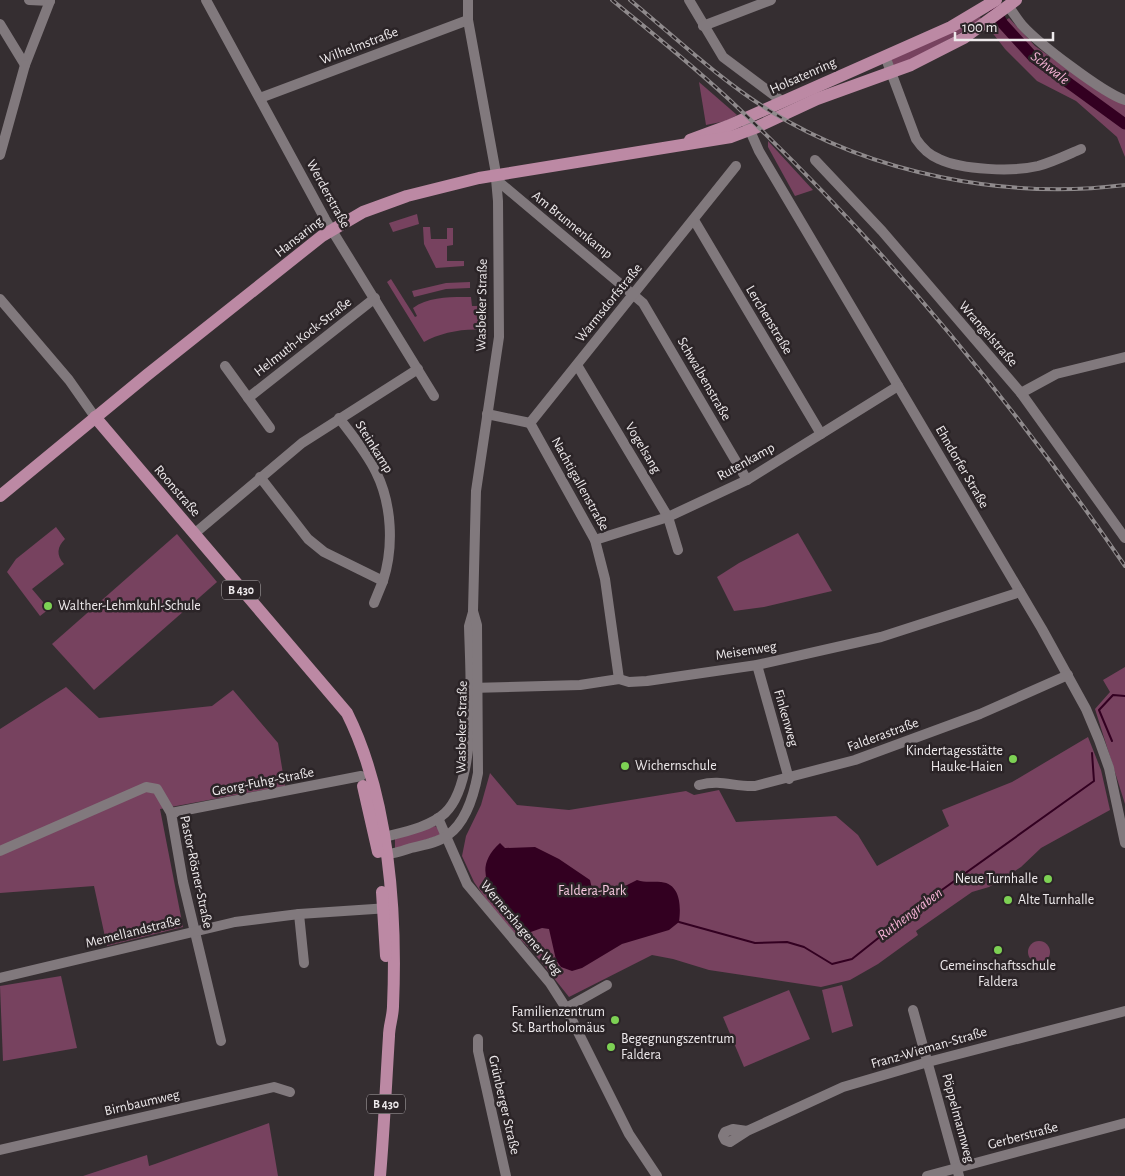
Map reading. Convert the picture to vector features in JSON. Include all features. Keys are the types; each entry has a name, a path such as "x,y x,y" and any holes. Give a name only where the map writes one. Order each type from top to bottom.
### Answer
{"main road":[{"name":"Holsatenring","path":"747,124 783,102 1006,4"},
{"name":"Holsatenring","path":"747,124 892,73 964,38 988,13"},
{"name":"Hansaring","path":"0,496 95,417 331,230 355,216 388,202 496,176 684,143 706,142 747,124"},
{"name":"Roonstraße","path":"95,417 347,713 365,759 381,846"},
{"name":"Roonstraße","path":"335,700 361,776 381,846"},
{"name":"B 430","path":"380,1176 389,1033 393,1008 388,909 381,846"}],"street":[{"path":"0,155 25,65 51,0 29,0"},
{"name":"Werderstraße","path":"206,0 331,230 375,298 434,396"},
{"name":"Wasbeker Straße","path":"438,818 447,811 463,781 468,757 477,625 473,611 476,492 498,337 496,176 468,20 468,0"},
{"path":"689,0 716,49 727,60 783,102"},
{"path":"703,26 770,0"},
{"path":"1006,4 1022,24 1040,40 1088,78 1122,99"},
{"name":"Wilhelmstraße","path":"260,98 468,20"},
{"path":"0,24 25,65"},
{"path":"880,59 892,73 916,139 929,153 947,163 1016,169 1039,165 1081,149"},
{"path":"874,78 879,68 880,59"},
{"name":"Ehndorfer Straße","path":"747,124 784,194 1068,675 1099,740 1108,768 1124,837"},
{"name":"Wrangelstraße","path":"815,160 882,231 1020,393 1125,538"},
{"name":"Warmsdorfstraße","path":"530,423 736,166"},
{"name":"Am Brunnenkamp","path":"496,176 499,182 634,294"},
{"name":"Lerchenstraße","path":"694,220 821,434"},
{"name":"Schwalbenstraße","path":"634,294 643,303 747,480"},
{"name":"Helmuth-Kock-Straße","path":"248,398 375,298"},
{"name":"Roonstraße","path":"0,299 69,380 95,417"},
{"path":"1020,393 1056,374 1089,364 1125,357"},
{"name":"Vogelsang","path":"576,365 668,517 678,550"},
{"name":"Helmuth-Kock-Straße","path":"225,366 270,428"},
{"name":"Steinkamp","path":"194,534 302,442 418,369"},
{"name":"Rutenkamp","path":"595,540 668,517 747,480 898,386"},
{"path":"487,414 530,423"},
{"name":"Steinkamp","path":"339,418 382,482 390,530 388,564 374,603"},
{"name":"Nachtigallenstraße","path":"530,423 595,540 605,579 619,679"},
{"path":"260,477 308,539 324,552 383,581"},
{"name":"Meisenweg","path":"474,688 580,685 619,679 629,682 647,681 757,665 881,637 1020,592"},
{"name":"Finkenweg","path":"757,665 789,779"},
{"name":"Falderastraße","path":"699,785 716,781 742,786 755,786 789,779 855,760 971,717 1068,675"},
{"name":"Wasbeker Straße","path":"447,836 460,820 475,790 479,757 474,688"},
{"name":"Georg-Fuhg-Straße","path":"171,814 361,776"},
{"name":"Pastor-Rösner-Straße","path":"0,851 146,787 157,789 171,814 194,931 221,1041"},
{"path":"438,818 447,836 432,843 381,846 438,818"},
{"name":"Wernershagener Weg","path":"447,836 467,884 550,983 566,1008 629,1134 656,1176"},
{"name":"Memellandstraße","path":"0,978 234,922 299,914 388,909"},
{"path":"299,914 304,963"},
{"path":"566,1008 607,985"},
{"name":"Pöppelmannweg","path":"913,1010 958,1172"},
{"name":"Franz-Wieman-Straße","path":"747,1131 843,1087 928,1062 1125,1011"},
{"name":"Grünberger Straße","path":"478,1039 478,1050 506,1176"},
{"name":"Birnbaumweg","path":"0,1150 274,1087 290,1092"},
{"name":"Gerberstraße","path":"927,1176 958,1172 1125,1123"}],"green space":[{"path":"980,17 982,21 894,69 891,59"},
{"path":"1009,18 1035,46 1086,82 1125,105 1125,157 1117,137 1076,101 1037,81 1005,49 991,31"},
{"path":"699,82 737,115 726,121 706,125"},
{"path":"768,141 813,190 795,196 768,147"},
{"path":"417,214 419,224 393,232 389,223"},
{"path":"423,227 430,227 431,239 447,239 447,228 453,228 453,245 447,246 447,261 464,261 464,266 436,268 424,244"},
{"path":"391,279 415,317 417,316 413,308 426,301 441,298 471,297 472,306 483,306 483,330 452,332 424,342 387,282"},
{"path":"470,282 470,288 446,289 414,297 412,291 446,283"},
{"path":"56,527 65,539 58,551 64,564 32,589 49,609 40,616 7,572 16,559"},
{"path":"798,533 832,591 764,607 734,611 717,577 739,563"},
{"path":"177,534 217,582 94,690 52,644"},
{"path":"1125,667 1125,804 1095,709 1110,692 1103,680"},
{"path":"66,687 99,718 212,706 233,690 278,743 285,786 160,809 183,927 107,946 94,886 0,893 0,729"},
{"name":"Faldera-Park","path":"1088,737 1101,770 1110,810 1041,848 1021,867 989,887 972,892 916,931 918,935 878,964 850,980 821,987 709,970 652,955 569,997 534,953 498,917 474,882 462,856 466,836 481,805 490,773 517,805 569,810 686,791 694,795 719,790 736,822 836,816 858,835 877,866 949,826 942,810 1012,782"},
{"path":"435,826 440,830 440,835 397,849 395,848 395,839"},
{"path":"1039,941 1047,944 1050,952 1047,960 1039,963 1031,960 1028,952 1031,944"},
{"path":"61,976 77,1048 3,1061 0,986"},
{"path":"842,985 853,1026 832,1033 822,990"},
{"path":"789,990 810,1039 744,1067 723,1017"},
{"path":"269,1123 278,1176 83,1176 147,1155 149,1166"}],"shaded area":[{"path":"500,843 505,848 535,847 559,859 590,880 594,898 600,896 609,887 625,886 637,880 668,884 673,887 678,897 679,922 669,930 622,944 582,968 572,971 561,967 556,960 549,929 542,928 528,933 499,902 492,891 487,879 486,867 490,855"}],"waterway":[{"name":"Schwale","path":"993,7 1003,24 1033,57 1125,124"},
{"name":"Ruthengraben","path":"1112,741 1099,710 1113,695 1125,696"},
{"name":"Ruthengraben","path":"679,922 755,943 787,942 804,947 832,964 852,959 911,912 1094,781 1092,753"}],"railway":[{"path":"612,0 690,64 735,105 842,212 893,268 942,325 1037,443 1125,566"},
{"path":"630,0 716,72 752,99 810,133 852,151 896,166 988,185 1034,189 1080,189 1125,185"}],"place":[{"name":"Walther-Lehmkuhl-Schule","path":"48,606"},
{"name":"Kindertagesstätte Hauke-Haien","path":"1013,759"},
{"name":"Wichernschule","path":"625,766"},
{"name":"Neue Turnhalle","path":"1048,879"},
{"name":"Alte Turnhalle","path":"1008,900"},
{"name":"Gemeinschaftsschule Faldera","path":"998,950"},
{"name":"Familienzentrum St. Bartholomäus","path":"615,1020"},
{"name":"Begegnungszentrum Faldera","path":"611,1047"}]}
